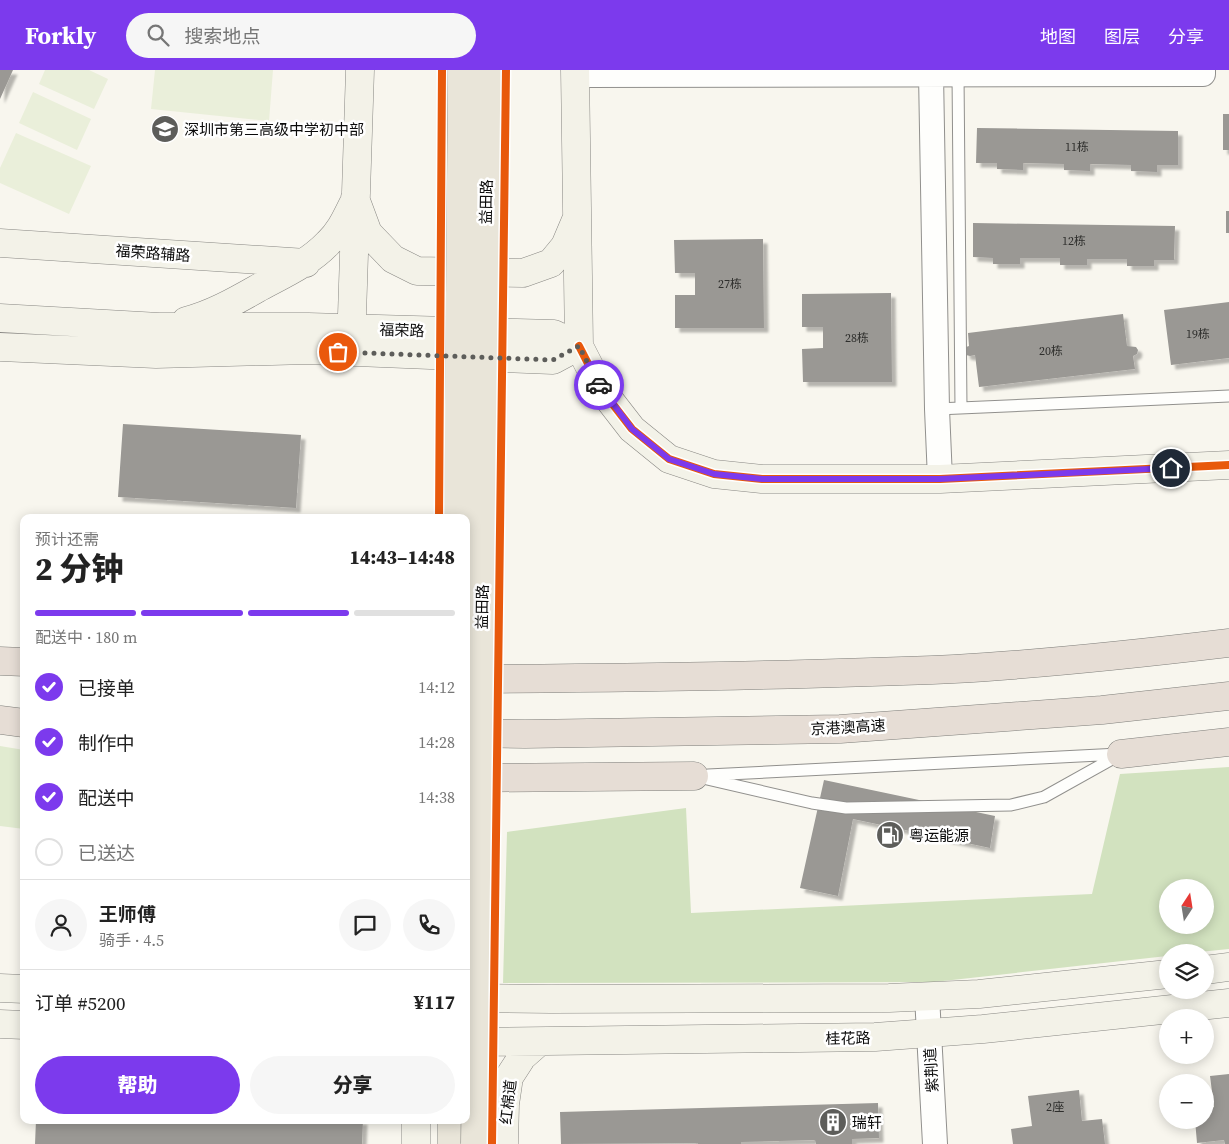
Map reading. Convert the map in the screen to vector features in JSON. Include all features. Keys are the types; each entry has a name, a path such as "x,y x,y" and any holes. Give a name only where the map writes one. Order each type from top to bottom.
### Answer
{"highway":[{"path":"1092,659 1229,630"},
{"path":"470,680 753,676 955,669 1092,659 1229,643"},
{"path":"0,661 20,662"},
{"name":"京港澳高速","path":"470,733 525,734 840,729 1102,710 1229,696"},
{"path":"0,720 20,722"},
{"path":"1121,754 1229,742"},
{"path":"470,778 694,776"}],"main road":[{"path":"351,340 360,70"},
{"name":"益田路","path":"458,514 462,70"},
{"name":"益田路","path":"475,1144 488,70"},
{"path":"575,72 579,346 602,389 632,429 669,459 714,474 762,479 940,479 1229,465"},
{"path":"355,198 368,233 393,259 417,271 523,273 551,263 565,246 577,217"},
{"path":"159,327 195,319 222,308 306,262 328,243 343,225 355,198"},
{"name":"福荣路辅路","path":"0,243 306,262"},
{"name":"福荣路","path":"0,318 159,327 308,327 351,340"},
{"name":"福荣路","path":"0,347 156,354 307,350 351,340 554,334 579,346"},
{"path":"1214,969 1229,968"},
{"path":"470,998 875,998 980,994 1159,975"},
{"path":"0,988 20,990"},
{"name":"桂花路","path":"470,1042 875,1038 983,1029 1229,1003"},
{"path":"0,1024 20,1025"},
{"name":"红棉道","path":"504,1144 505,1104 509,1078 522,1058 539,1042"},
{"path":"470,1089 484,1089 505,1104"},
{"path":"416,1124 416,1144"},
{"path":"452,1124 452,1144"}],"street":[{"path":"575,72 958,74 1203,72"},
{"path":"931,74 940,479"},
{"name":"紫荆道","path":"927,996 935,1144"}],"lane":[{"path":"958,74 961,408"},
{"path":"937,409 1229,396"},
{"path":"694,776 1121,754"},
{"path":"694,776 812,804 846,808 1010,804 1044,797 1121,754"}],"green space":[{"path":"45,70 89,70 108,79 94,109 39,84"},
{"path":"155,70 273,70 269,121 151,109"},
{"path":"33,92 91,119 77,150 19,123"},
{"path":"16,133 91,166 69,214 0,183 0,168"},
{"path":"0,746 20,749 20,828 0,826"},
{"path":"1229,767 1229,949 1214,950 1214,944 1159,944 1159,957 934,982 503,983 507,832 686,808 691,913 1092,894 1120,774"}],"building":[{"path":"0,70 13,70 0,99"},
{"path":"1223,114 1229,114 1229,150 1223,150"},
{"path":"977,128 1178,131 1178,165 1157,165 1157,172 1131,171 1131,165 1090,164 1090,171 1064,170 1064,164 1023,163 1023,170 997,169 997,163 976,163"},
{"path":"1226,211 1229,211 1229,233 1226,233"},
{"path":"973,223 1175,226 1174,260 1154,260 1154,266 1127,266 1127,259 1087,259 1087,265 1060,265 1060,258 1020,258 1020,264 993,264 993,258 973,257"},
{"path":"763,239 764,328 675,328 675,295 695,295 695,273 675,273 674,240"},
{"path":"891,293 892,382 803,382 802,349 823,348 823,327 802,327 802,294"},
{"path":"1229,302 1229,358 1171,365 1164,310"},
{"path":"1123,314 1127,346 1136,347 1138,350 1137,354 1133,356 1135,369 979,387 975,355 966,355 965,351 966,347 969,346 968,333"},
{"path":"123,424 301,435 296,508 118,497"},
{"path":"824,780 995,816 990,848 853,819 838,896 800,888"},
{"path":"1229,1074 1229,1144 1225,1144 1224,1140 1197,1143 1196,1129 1214,1129 1214,1076"},
{"path":"1079,1090 1082,1121 1102,1119 1105,1144 1013,1144 1011,1129 1032,1126 1028,1096"},
{"path":"878,1103 879,1138 852,1139 852,1144 816,1144 815,1140 741,1142 741,1144 561,1144 560,1112"},
{"path":"36,1124 363,1124 362,1144 35,1144"}],"cycle path":[{"path":"439,514 442,70"},
{"path":"492,1144 506,70"},
{"path":"579,346 601,389 632,429 669,459 714,474 762,479 940,479 1229,465"}],"way so far":[{"path":"338,352 553,360 579,346 599,385"}],"place":[{"name":"深圳市第三高级中学初中部","path":"165,129"},
{"name":"粤运能源","path":"890,835"},
{"name":"瑞轩","path":"833,1122"}],"route":[{"path":"599,385 632,429 669,459 714,474 762,479 940,479 1171,468"}]}
